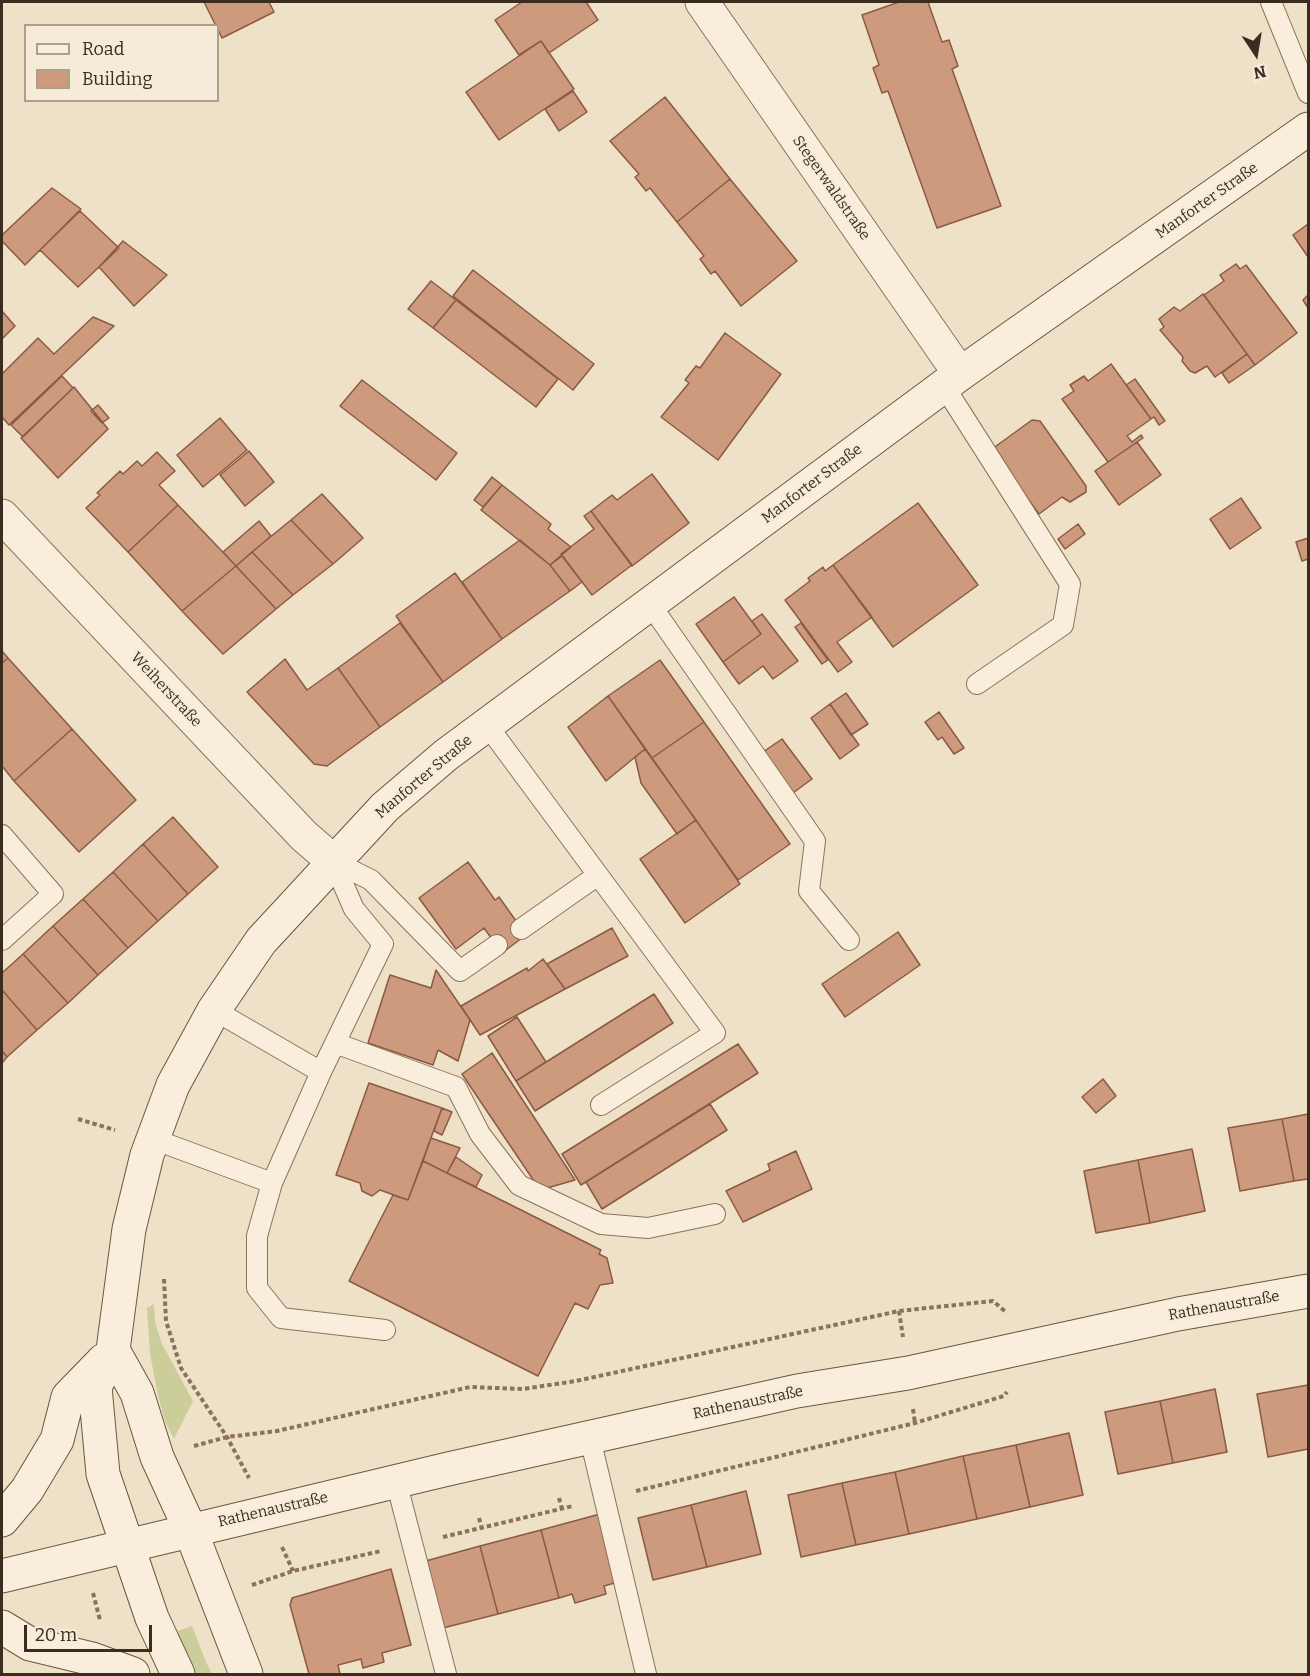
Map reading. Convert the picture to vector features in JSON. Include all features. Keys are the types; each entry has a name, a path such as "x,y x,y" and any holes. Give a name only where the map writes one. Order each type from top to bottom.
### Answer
{"street":[{"name":"Stegerwaldstraße","path":"702,2 952,380"},
{"name":"Manforter Straße","path":"178,1674 152,1618 103,1474 96,1387 113,1350 129,1229 153,1139 173,1085 214,1010 261,941 385,807 446,755 952,380 1308,129"},
{"name":"Weiherstraße","path":"2,516 304,836 333,861"},
{"name":"Rathenaustraße","path":"2,1576 396,1481 797,1391 908,1373 1178,1314 1308,1291"},
{"path":"2,1520 27,1490 57,1440 69,1397 113,1350 137,1393 157,1457 190,1529 246,1674"},
{"path":"2,1627 30,1644 92,1659 133,1674"}],"lane":[{"path":"1271,2 1308,93"},
{"path":"952,380 1070,584 1063,625 977,684"},
{"path":"650,604 815,841 809,891 849,940"},
{"path":"487,725 715,1033 601,1105"},
{"path":"2,835 53,894 2,940"},
{"path":"333,861 371,880 460,971 497,945"},
{"path":"333,861 354,909 383,944 321,1072 272,1183 257,1236 256,1288 281,1318 385,1329"},
{"path":"521,929 598,875"},
{"path":"214,1010 321,1072"},
{"path":"335,1043 456,1087 480,1134 519,1185 601,1224 648,1228 715,1214"},
{"path":"153,1139 272,1183"},
{"path":"590,1438 645,1674"},
{"path":"396,1481 446,1674"}],"path":[{"path":"78,1119 97,1126"},
{"path":"164,1268 166,1321 181,1368 227,1437 276,1431 470,1388 523,1389 899,1311 993,1301 1042,1344 1004,1396 915,1424 293,1571"},
{"path":"656,1357 657,1363"},
{"path":"559,1498 562,1509"},
{"path":"479,1518 482,1528"}],"green space":[{"path":"154,1304 155,1322 162,1344 193,1401 174,1439 165,1421 150,1354 147,1308"},
{"path":"192,1626 212,1674 195,1674 187,1658 177,1631"}],"building":[{"path":"204,2 269,2 274,12 222,38 219,24 215,24"},
{"path":"522,2 586,2 598,20 549,53 541,41 519,55 495,20"},
{"path":"899,2 928,2 942,42 949,40 958,66 952,69 1001,206 937,228 888,91 882,93 873,68 879,65 862,15"},
{"path":"541,41 574,89 499,140 466,92"},
{"path":"573,91 587,112 559,131 545,109"},
{"path":"665,97 730,179 677,222 650,188 646,191 635,177 639,174 610,141"},
{"path":"730,179 797,261 741,306 715,271 711,274 700,259 704,256 677,222"},
{"path":"52,188 81,209 25,265 2,241 2,235"},
{"path":"80,211 119,248 78,287 40,250"},
{"path":"1308,224 1308,257 1293,235"},
{"path":"123,241 167,275 134,306 99,267"},
{"path":"1236,264 1240,269 1246,265 1297,333 1255,365 1204,295 1224,281 1220,275"},
{"path":"473,270 594,364 573,390 453,296"},
{"path":"431,281 456,300 433,328 408,309"},
{"path":"1203,294 1247,354 1215,377 1207,366 1195,373 1190,371 1182,361 1183,357 1160,330 1164,327 1159,319 1174,307 1180,311"},
{"path":"1308,295 1308,308 1303,300"},
{"path":"456,300 558,379 536,407 433,328"},
{"path":"2,311 15,326 2,339"},
{"path":"93,317 114,326 9,425 2,417 2,374 38,338 54,354"},
{"path":"725,333 781,374 718,460 661,417 689,383 685,380 696,366 700,368"},
{"path":"1247,354 1255,365 1229,383 1222,373"},
{"path":"1111,364 1151,419 1127,436 1132,442 1141,435 1143,438 1108,462 1062,399 1074,391 1070,385 1084,376 1088,381"},
{"path":"62,376 73,388 23,437 11,425"},
{"path":"1135,379 1165,421 1159,425 1154,417 1151,419 1126,385"},
{"path":"362,380 457,453 436,480 340,406"},
{"path":"74,387 108,429 58,478 21,438"},
{"path":"98,405 109,418 102,423 91,411"},
{"path":"220,418 247,450 203,487 177,455"},
{"path":"1032,420 1040,421 1086,486 1086,492 1070,502 1062,497 1039,514 992,449"},
{"path":"1137,442 1161,475 1119,505 1095,471"},
{"path":"249,451 274,482 245,506 220,475"},
{"path":"157,452 175,471 159,485 178,505 128,552 86,508 100,495 97,493 120,471 123,474 137,461 142,466"},
{"path":"652,474 689,523 632,566 591,511 612,495 617,500"},
{"path":"492,477 502,485 483,507 474,500"},
{"path":"502,485 551,524 548,529 571,547 550,565 481,510"},
{"path":"322,494 363,538 333,564 291,520"},
{"path":"1241,498 1261,528 1230,549 1210,519"},
{"path":"918,503 978,585 893,647 833,565"},
{"path":"178,505 236,566 182,611 128,552"},
{"path":"591,511 632,565 592,595 561,554 594,529 584,516"},
{"path":"291,520 333,564 293,595 252,552"},
{"path":"259,521 271,536 236,566 223,552"},
{"path":"1078,524 1085,534 1065,549 1058,539"},
{"path":"1308,538 1308,559 1302,561 1296,542"},
{"path":"520,540 550,565 570,591 502,639 462,582"},
{"path":"252,552 293,595 276,609 236,566"},
{"path":"562,556 582,582 570,591 550,565"},
{"path":"833,565 872,617 837,642 852,662 838,672 785,600 810,581 808,578 823,567 825,571"},
{"path":"236,566 276,609 223,654 182,611"},
{"path":"455,573 502,639 443,682 396,616"},
{"path":"734,597 761,634 723,662 696,624"},
{"path":"762,614 798,661 773,679 763,666 739,684 723,662 761,634 752,621"},
{"path":"400,623 443,682 380,727 338,668"},
{"path":"801,623 828,660 822,664 795,627"},
{"path":"2,651 8,658 2,663"},
{"path":"8,658 72,729 14,781 2,766 2,663"},
{"path":"285,659 307,690 338,668 380,727 327,766 314,764 247,692"},
{"path":"660,660 704,722 652,758 608,696"},
{"path":"846,693 868,724 851,735 830,704"},
{"path":"608,696 645,749 606,781 568,727"},
{"path":"830,704 859,745 840,759 811,718"},
{"path":"939,712 964,748 954,754 942,737 938,740 925,722"},
{"path":"704,722 790,844 738,880 652,758"},
{"path":"72,729 136,800 79,852 14,781"},
{"path":"782,739 812,779 793,793 763,752"},
{"path":"645,749 696,820 677,834 641,783 635,757"},
{"path":"173,817 218,867 188,894 143,844"},
{"path":"696,820 740,884 685,923 640,859"},
{"path":"143,844 188,894 158,921 113,872"},
{"path":"468,862 495,900 499,897 526,935 502,953 484,928 456,949 419,898"},
{"path":"113,872 158,921 128,948 83,899"},
{"path":"83,899 128,948 98,975 53,926"},
{"path":"53,926 98,975 68,1003 23,954"},
{"path":"612,928 628,956 565,989 547,964"},
{"path":"898,932 920,965 845,1017 822,984"},
{"path":"23,954 68,1003 37,1030 2,990 2,973"},
{"path":"543,959 565,989 480,1035 461,1006 527,968 528,971"},
{"path":"436,970 470,1020 458,1061 438,1050 433,1065 368,1043 390,975 431,988"},
{"path":"2,990 37,1030 7,1057 2,1051"},
{"path":"654,994 673,1023 535,1111 516,1081"},
{"path":"517,1017 546,1062 516,1081 488,1036"},
{"path":"738,1044 758,1073 581,1185 562,1154"},
{"path":"2,1051 7,1057 2,1063"},
{"path":"492,1053 575,1180 540,1190 462,1074"},
{"path":"1103,1079 1116,1096 1096,1113 1082,1097"},
{"path":"369,1083 442,1108 408,1200 380,1190 372,1196 362,1191 360,1183 336,1175"},
{"path":"710,1104 727,1130 602,1209 586,1182"},
{"path":"442,1108 452,1112 442,1135 434,1131"},
{"path":"1308,1114 1308,1179 1294,1181 1282,1119"},
{"path":"1282,1119 1294,1181 1240,1191 1228,1128"},
{"path":"431,1138 460,1148 447,1173 423,1161"},
{"path":"1192,1149 1205,1211 1150,1223 1138,1160"},
{"path":"796,1151 812,1189 743,1222 726,1191 770,1170 768,1164"},
{"path":"456,1157 482,1175 476,1187 447,1173"},
{"path":"1138,1160 1150,1223 1096,1233 1084,1171"},
{"path":"423,1161 601,1250 599,1254 607,1258 613,1283 600,1285 588,1309 575,1303 538,1376 349,1281 393,1195 408,1200"},
{"path":"1308,1385 1308,1449 1268,1457 1257,1394"},
{"path":"1215,1389 1227,1452 1173,1463 1160,1401"},
{"path":"1160,1401 1173,1463 1118,1474 1105,1412"},
{"path":"1069,1433 1083,1495 1030,1507 1016,1445"},
{"path":"1016,1445 1030,1507 977,1519 963,1456"},
{"path":"963,1456 977,1519 909,1534 895,1472"},
{"path":"895,1472 909,1534 856,1545 842,1483"},
{"path":"842,1483 856,1545 801,1557 788,1495"},
{"path":"746,1491 761,1554 707,1567 691,1505"},
{"path":"691,1505 707,1567 653,1580 638,1518"},
{"path":"600,1514 618,1582 604,1586 606,1594 575,1603 572,1594 559,1598 541,1530"},
{"path":"541,1530 559,1598 498,1614 480,1546"},
{"path":"480,1546 498,1614 439,1629 422,1562"},
{"path":"391,1569 411,1645 382,1653 384,1662 363,1668 361,1659 338,1665 340,1674 309,1674 290,1605 292,1598"}]}
